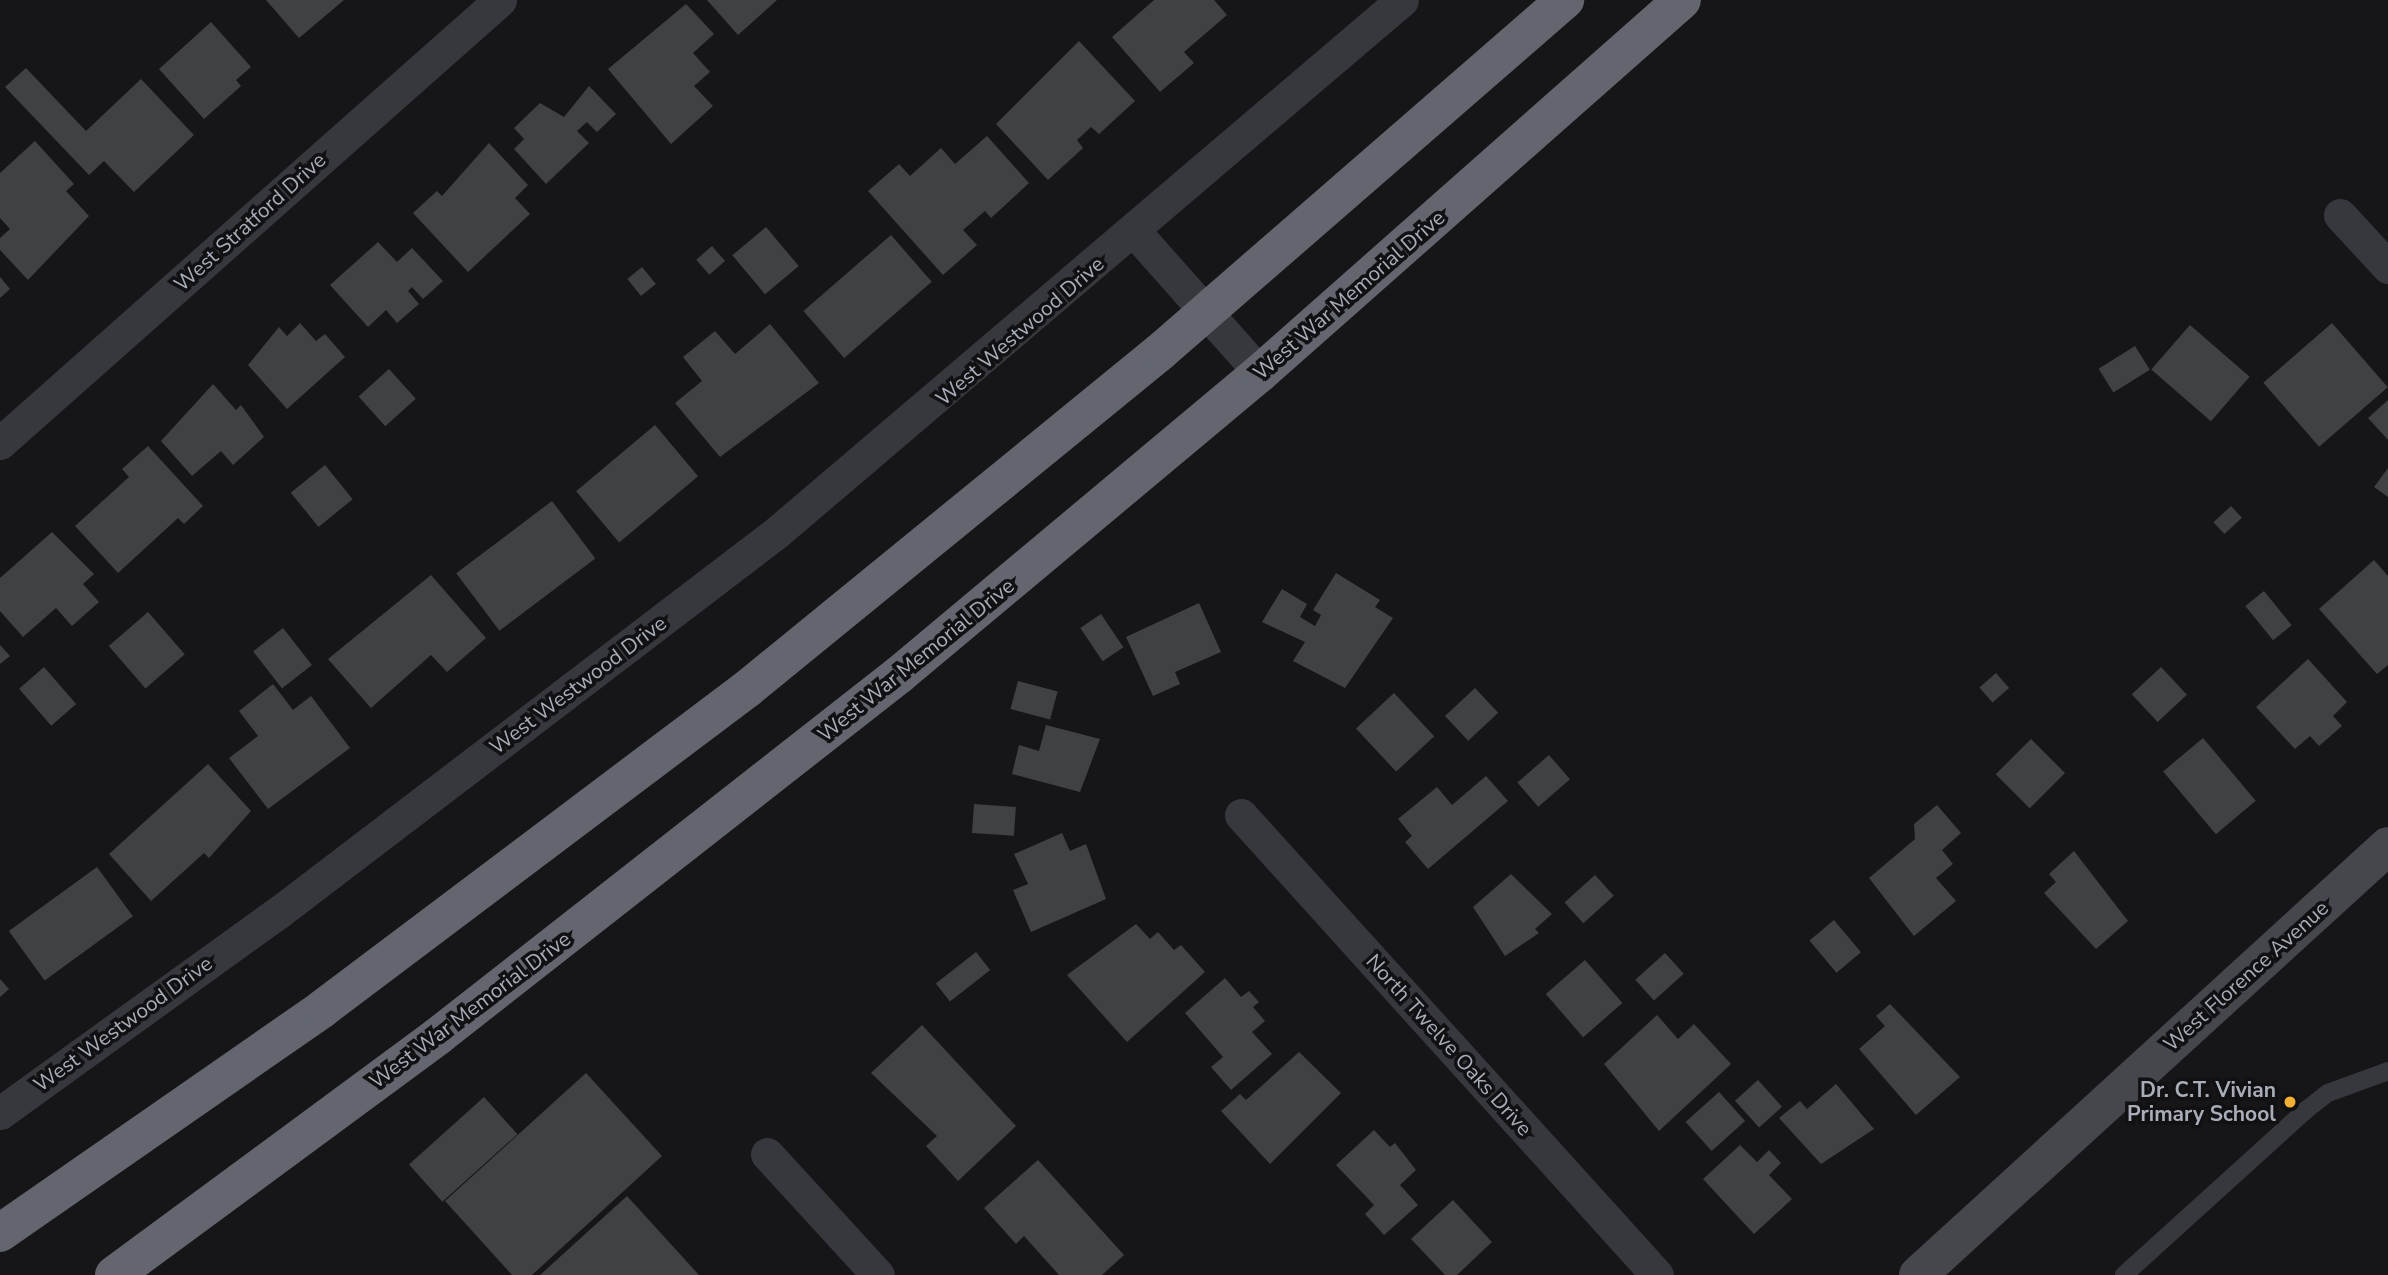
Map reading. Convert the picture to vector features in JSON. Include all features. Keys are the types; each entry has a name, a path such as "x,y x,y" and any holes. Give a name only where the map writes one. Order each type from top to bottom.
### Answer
{"highway":[{"path":"0,1233 322,1009 663,755 1206,313 1565,0"},
{"name":"West War Memorial Drive","path":"114,1275 701,834 1260,373 1682,0"}],"street":[{"name":"West Stratford Drive","path":"0,443 500,0"},
{"name":"West Westwood Drive","path":"0,1113 271,918 776,533 1135,232 1402,0"},
{"path":"2340,215 2388,267"},
{"path":"1135,232 1260,373"},
{"name":"North Twelve Oaks Drive","path":"1241,815 1657,1275"},
{"name":"West Florence Avenue","path":"1918,1275 2386,853"},
{"path":"767,1154 878,1275"}],"lane":[{"path":"2124,1275 2306,1110 2329,1093 2388,1071"}],"building":[{"path":"266,0 344,0 299,38"},
{"path":"707,0 777,0 738,35"},
{"path":"1154,0 1214,0 1227,15 1184,52 1194,63 1160,92 1112,37"},
{"path":"686,4 714,34 693,53 710,72 694,86 713,106 671,144 608,69"},
{"path":"211,22 251,67 236,80 241,86 204,119 159,69"},
{"path":"1079,41 1135,101 1099,134 1091,127 1077,140 1083,148 1048,180 996,124"},
{"path":"26,68 86,131 141,79 194,135 134,192 104,161 89,175 5,87"},
{"path":"589,86 616,114 597,132 587,122 577,131 589,143 546,184 514,149 524,139 514,128 540,103 564,117"},
{"path":"987,136 1029,183 991,218 985,211 963,230 977,245 943,275 868,191 899,164 910,176 941,148 955,164"},
{"path":"35,141 74,184 66,191 89,216 28,280 0,250 0,238 10,229 0,218 0,173"},
{"path":"489,143 528,185 515,198 530,214 468,272 413,213 437,191 442,196"},
{"path":"766,227 799,266 765,294 732,255"},
{"path":"891,235 932,282 844,358 803,311"},
{"path":"378,242 397,262 412,248 443,281 423,299 412,287 408,291 419,304 397,323 386,310 368,327 330,285"},
{"path":"712,246 725,261 709,275 696,260"},
{"path":"642,267 656,284 641,296 627,279"},
{"path":"0,277 10,289 0,298"},
{"path":"300,323 316,341 325,334 345,357 287,409 248,365 279,327 287,336"},
{"path":"2332,323 2388,387 2319,447 2263,383"},
{"path":"770,324 819,383 720,457 675,403 702,381 683,357 715,331 735,354"},
{"path":"2190,325 2250,377 2211,421 2151,370"},
{"path":"2135,346 2150,370 2113,393 2099,369"},
{"path":"389,369 416,399 385,426 359,396"},
{"path":"213,384 236,410 241,405 264,437 233,465 221,451 192,476 161,441"},
{"path":"2388,400 2388,440 2368,418"},
{"path":"655,425 698,476 619,543 576,491"},
{"path":"148,446 203,506 184,524 178,518 118,573 75,526 129,477 122,469"},
{"path":"325,465 353,499 318,527 291,493"},
{"path":"2388,468 2388,497 2374,487"},
{"path":"552,501 595,559 499,631 456,573"},
{"path":"2231,506 2242,518 2224,534 2213,522"},
{"path":"52,532 94,574 83,584 99,602 72,626 56,608 23,637 0,611 0,578"},
{"path":"2374,560 2388,576 2388,665 2377,674 2319,609"},
{"path":"1336,573 1380,600 1375,607 1393,618 1345,688 1293,661 1305,642 1262,622 1282,589 1307,604 1300,617 1315,626 1321,615 1313,610"},
{"path":"431,575 486,638 447,672 431,655 371,708 328,659"},
{"path":"2264,591 2292,625 2273,640 2245,606"},
{"path":"1199,603 1221,652 1175,672 1180,684 1153,696 1126,637"},
{"path":"148,612 185,654 145,688 109,646"},
{"path":"1101,614 1123,647 1103,661 1080,628"},
{"path":"283,628 312,665 282,688 253,651"},
{"path":"0,645 10,656 0,664"},
{"path":"2308,659 2347,702 2333,716 2342,726 2319,746 2310,736 2295,749 2256,707"},
{"path":"44,667 76,704 51,726 19,689"},
{"path":"2161,667 2187,695 2158,722 2132,694"},
{"path":"1996,673 2009,688 1993,703 1979,687"},
{"path":"1018,681 1058,692 1050,720 1010,709"},
{"path":"273,684 293,710 311,696 350,748 268,809 229,758 258,736 239,711"},
{"path":"1475,688 1498,713 1468,741 1445,716"},
{"path":"1394,693 1434,736 1396,772 1356,728"},
{"path":"1046,725 1100,739 1080,792 1012,774 1019,745 1039,751"},
{"path":"2203,738 2256,801 2216,834 2163,771"},
{"path":"2031,739 2065,773 2030,808 1996,774"},
{"path":"1549,755 1570,779 1538,807 1517,783"},
{"path":"208,764 251,811 209,858 204,853 151,901 109,854"},
{"path":"1486,776 1508,801 1428,869 1405,842 1412,836 1398,819 1437,787 1452,805"},
{"path":"974,804 1016,807 1014,836 972,833"},
{"path":"1937,805 1961,833 1942,850 1953,864 1936,878 1956,901 1914,936 1869,878 1915,839 1914,824"},
{"path":"1062,833 1070,851 1086,844 1106,899 1031,932 1013,890 1028,884 1014,854"},
{"path":"2074,851 2128,921 2096,949 2044,893 2056,882 2049,874"},
{"path":"97,867 133,916 45,980 9,931"},
{"path":"1511,874 1552,914 1535,929 1539,933 1505,956 1473,907"},
{"path":"1595,875 1614,896 1583,923 1565,902"},
{"path":"1834,920 1861,952 1836,973 1809,941"},
{"path":"1136,924 1150,939 1158,932 1174,950 1181,945 1205,972 1127,1042 1067,975"},
{"path":"976,952 990,970 950,1002 936,983"},
{"path":"1665,953 1684,974 1654,1001 1635,980"},
{"path":"1585,960 1622,1003 1583,1037 1546,994"},
{"path":"1225,978 1241,997 1249,991 1259,1002 1253,1007 1265,1021 1252,1032 1272,1054 1231,1090 1211,1067 1223,1057 1185,1013"},
{"path":"0,979 9,989 0,997"},
{"path":"1890,1004 1960,1077 1916,1115 1859,1049 1885,1026 1876,1016"},
{"path":"1657,1015 1678,1039 1694,1024 1731,1064 1659,1131 1604,1064"},
{"path":"922,1025 1016,1126 958,1181 926,1146 937,1136 871,1073"},
{"path":"1299,1052 1341,1093 1270,1164 1221,1111 1240,1094 1246,1100"},
{"path":"586,1073 662,1156 532,1275 512,1275 445,1201"},
{"path":"1758,1080 1782,1107 1759,1127 1735,1101"},
{"path":"1836,1084 1874,1129 1821,1164 1779,1118 1800,1101 1807,1109"},
{"path":"1719,1092 1745,1121 1712,1151 1686,1122"},
{"path":"484,1097 517,1134 442,1202 409,1165"},
{"path":"1374,1130 1390,1147 1395,1143 1416,1170 1400,1185 1418,1205 1384,1235 1365,1214 1374,1205 1336,1165"},
{"path":"1740,1145 1757,1162 1769,1150 1781,1163 1769,1175 1792,1199 1754,1234 1703,1179"},
{"path":"1038,1160 1124,1255 1102,1275 1059,1275 1024,1236 1016,1244 984,1208"},
{"path":"627,1196 699,1275 540,1275"},
{"path":"1453,1200 1492,1242 1457,1275 1445,1275 1411,1239"}],"place":[{"name":"Dr. C.T. Vivian Primary School","path":"2290,1102"}]}
